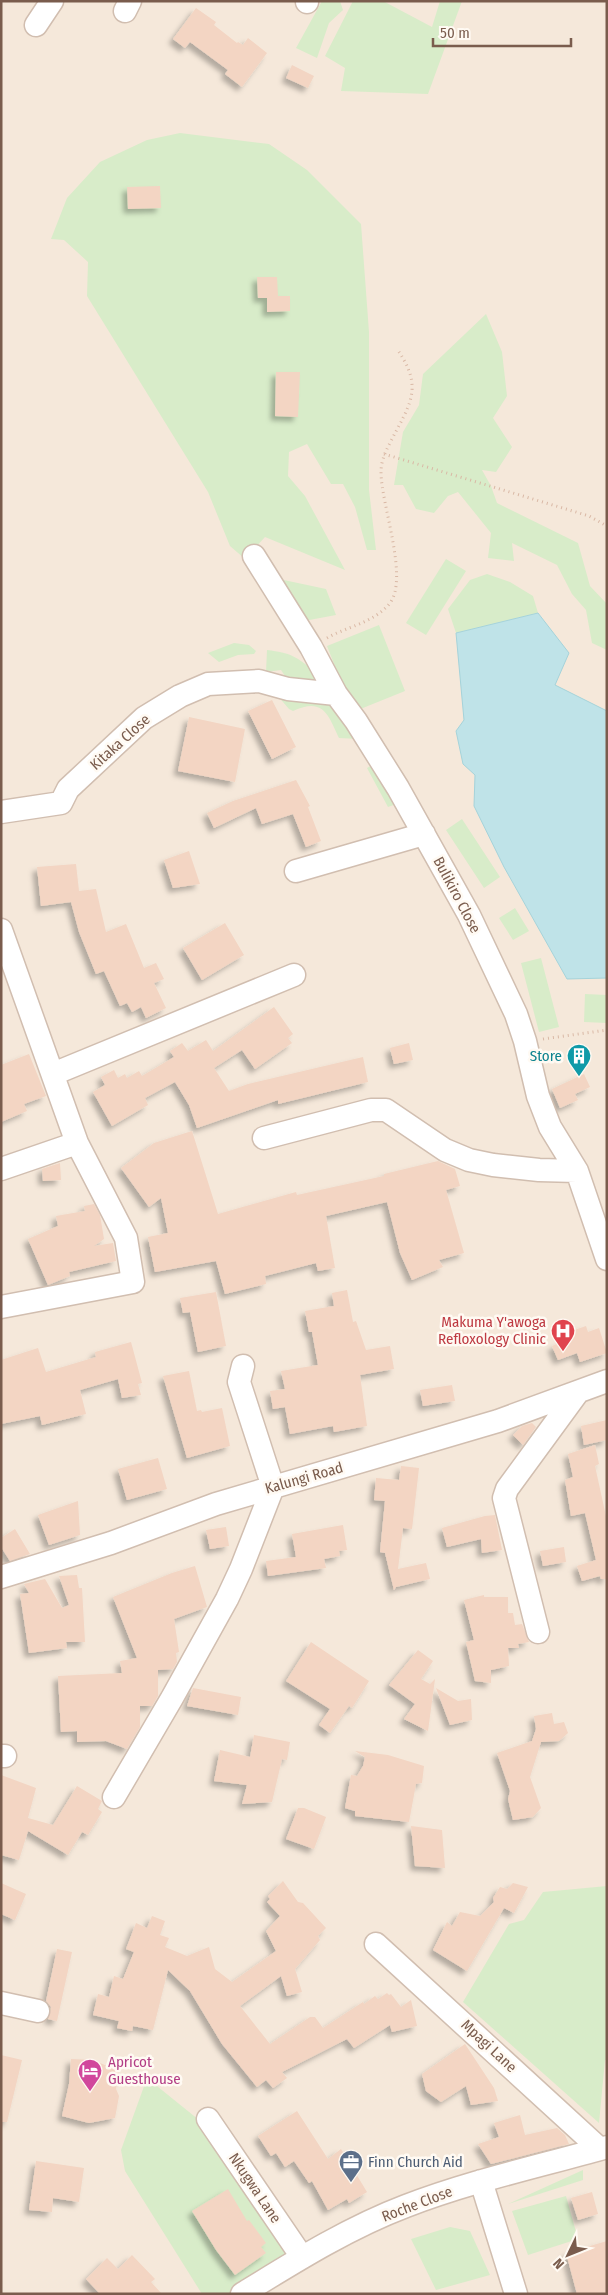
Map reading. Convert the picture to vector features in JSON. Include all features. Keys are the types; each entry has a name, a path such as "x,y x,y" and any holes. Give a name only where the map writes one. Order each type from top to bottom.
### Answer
{"street":[{"path":"36,25 52,1"},
{"name":"Bulikiro Close","path":"254,556 311,647 336,694 356,721 424,834 469,915 516,1014 541,1104 550,1127 577,1171 607,1260"},
{"name":"Kitaka Close","path":"1,812 61,803 68,789 144,718 180,696 208,684 259,682 288,689 336,694"},
{"path":"296,871 424,834"},
{"path":"1,930 77,1144 126,1238 133,1282 1,1307"},
{"path":"53,1074 294,975"},
{"path":"264,1138 371,1110 386,1110 445,1150 468,1160 494,1166 530,1170 577,1171"},
{"path":"1,1169 77,1144"},
{"path":"114,1797 227,1599 241,1569 273,1487 239,1382 243,1366"},
{"name":"Kalungi Road","path":"1,1578 111,1543 216,1504 498,1421 607,1381"},
{"path":"538,1632 504,1498 507,1488 578,1392"},
{"name":"Mpagi Lane","path":"376,1944 603,2148"},
{"path":"1,2003 38,2011"},
{"name":"Nkugwa Lane","path":"208,2119 302,2257"},
{"name":"Roche Close","path":"242,2294 302,2257 404,2206 481,2181 603,2148"},
{"path":"481,2181 516,2294"}],"path":[{"path":"311,647 335,633 372,619 391,602 398,575 381,472 384,454 411,402 413,384 409,366 397,350"},
{"path":"384,454 589,516 607,526"},
{"path":"525,1041 607,1030"}],"shaded area":[{"path":"1,1 607,1 607,2294 1,2294"}],"green space":[{"path":"322,1 340,1 343,10 329,23 317,58 296,48"},
{"path":"353,1 383,1 432,27 440,1 462,1 428,94 341,91 345,68 325,56"},
{"path":"180,133 269,144 307,170 361,224 369,332 369,490 376,550 367,550 355,507 343,484 331,484 307,444 289,452 288,476 305,496 345,570 265,537 245,559 230,546 208,492 87,296 88,262 64,240 51,239 67,198 100,162 147,140"},
{"path":"486,314 502,352 507,396 493,418 512,447 496,472 482,470 491,486 497,503 578,543 590,586 607,604 607,650 592,643 586,610 572,594 557,565 512,543 514,561 488,558 491,533 458,492 448,496 434,513 416,509 403,485 394,485 403,432 419,405 423,374"},
{"path":"446,559 466,571 426,635 406,623"},
{"path":"487,574 510,582 533,596 538,613 456,633 448,609 470,580"},
{"path":"279,579 326,589 336,615 304,621"},
{"path":"379,625 405,691 353,712 327,646"},
{"path":"234,643 249,645 256,651 254,654 238,655 219,662 208,653"},
{"path":"267,650 282,652 298,659 315,672 314,680 289,682 281,670 266,672"},
{"path":"324,681 359,739 339,738 328,715 318,707 303,707 293,711 277,695"},
{"path":"374,764 402,802 388,807 367,768"},
{"path":"462,819 500,877 484,888 446,830"},
{"path":"515,908 529,931 513,940 499,918"},
{"path":"541,958 559,1027 539,1032 521,963"},
{"path":"585,994 607,995 607,1023 584,1022"},
{"path":"607,1886 607,2060 605,2060 599,2123 463,2002 509,1924 524,1920 543,1892"},
{"path":"147,2078 199,2120 293,2255 230,2294 202,2294 125,2171 121,2150"},
{"path":"583,2170 583,2180 508,2204"},
{"path":"566,2196 578,2239 528,2255 512,2211"},
{"path":"450,2227 470,2231 490,2275 436,2290 411,2239"}],"water":[{"path":"538,613 569,653 555,685 607,711 607,978 567,979 504,867 474,806 475,775 463,764 456,731 464,720 456,633"}],"building":[{"path":"196,8 216,22 214,25 237,43 243,45 248,38 267,53 242,87 225,74 228,70 190,42 185,48 173,39"},
{"path":"292,65 314,76 308,88 286,78"},
{"path":"160,186 161,208 128,209 127,187"},
{"path":"257,277 277,277 278,296 290,296 290,311 267,312 267,298 258,298"},
{"path":"276,372 300,372 298,417 275,416"},
{"path":"272,700 296,747 272,759 248,711"},
{"path":"189,717 245,729 235,782 178,771"},
{"path":"296,780 310,806 308,807 321,841 306,847 293,814 262,824 256,808 214,828 207,813 233,801"},
{"path":"189,851 200,884 173,888 164,860"},
{"path":"76,864 79,891 96,889 106,932 126,924 144,968 156,963 164,979 154,983 166,1008 146,1018 141,1007 132,1012 127,1003 120,1006 104,971 96,974 79,932 71,902 41,906 37,867"},
{"path":"225,923 244,955 202,980 183,948"},
{"path":"274,1007 293,1034 288,1038 292,1043 255,1069 242,1050 214,1068 229,1091 248,1084 363,1057 368,1082 278,1104 278,1100 197,1128 189,1105 175,1082 145,1098 148,1105 112,1126 93,1092 105,1085 101,1077 114,1070 118,1078 125,1074 127,1078 139,1071 142,1076 174,1057 170,1051 182,1043 188,1051 206,1040 213,1051"},
{"path":"409,1043 413,1060 394,1064 390,1048"},
{"path":"29,1054 46,1096 24,1104 27,1111 1,1122 1,1065"},
{"path":"584,1074 590,1087 575,1094 578,1100 560,1108 552,1089"},
{"path":"192,1131 218,1214 296,1192 297,1195 384,1176 384,1174 438,1161 455,1169 460,1186 446,1190 464,1253 439,1260 443,1267 412,1280 400,1253 387,1202 326,1216 335,1268 318,1271 316,1263 265,1276 266,1284 225,1294 216,1261 155,1272 148,1237 168,1233 161,1198 149,1207 121,1168 154,1143"},
{"path":"60,1163 61,1180 43,1181 42,1169"},
{"path":"94,1204 100,1215 104,1239 94,1246 113,1243 116,1261 69,1272 70,1276 48,1285 28,1239 58,1226 56,1216 85,1211 84,1206"},
{"path":"347,1290 353,1322 356,1321 366,1350 390,1346 394,1369 360,1375 367,1426 334,1432 333,1426 290,1434 285,1407 273,1409 270,1391 285,1389 281,1371 318,1365 312,1332 309,1332 305,1311 334,1306 332,1293"},
{"path":"216,1292 226,1346 198,1352 190,1312 183,1313 180,1298"},
{"path":"586,1326 588,1332 599,1328 607,1353 580,1362 577,1353 558,1360 552,1346 572,1338 569,1332"},
{"path":"131,1342 142,1383 138,1384 141,1395 122,1398 118,1379 80,1390 86,1414 42,1425 40,1416 1,1424 1,1360 38,1348 46,1372 96,1357 95,1352"},
{"path":"189,1371 197,1411 201,1410 202,1412 222,1408 230,1446 187,1458 163,1376"},
{"path":"452,1385 455,1401 423,1406 420,1390"},
{"path":"607,1420 607,1440 584,1445 581,1426"},
{"path":"532,1423 536,1427 523,1445 513,1435 522,1426"},
{"path":"595,1445 599,1464 595,1466 607,1521 607,1579 601,1579 600,1576 582,1581 577,1566 596,1560 585,1513 571,1516 565,1480 573,1477 568,1454"},
{"path":"158,1458 167,1489 127,1500 118,1469"},
{"path":"401,1466 419,1468 412,1529 403,1528 398,1569 426,1563 430,1579 396,1587 394,1590 385,1553 380,1552 385,1501 374,1500 376,1478 399,1480"},
{"path":"78,1501 80,1535 49,1545 38,1515"},
{"path":"495,1515 502,1550 482,1553 481,1539 447,1547 442,1528"},
{"path":"343,1525 347,1550 339,1551 340,1556 324,1559 326,1568 268,1576 266,1561 296,1557 292,1534"},
{"path":"226,1527 229,1546 210,1549 206,1530"},
{"path":"15,1529 30,1554 10,1561 1,1547 1,1538"},
{"path":"564,1547 566,1562 543,1566 540,1551"},
{"path":"195,1566 207,1607 174,1619 179,1652 176,1653 177,1662 173,1669 158,1670 158,1696 152,1706 140,1706 140,1727 127,1749 106,1741 77,1742 77,1731 61,1732 58,1676 122,1673 120,1661 137,1658 113,1597 172,1573"},
{"path":"77,1575 79,1588 82,1588 85,1642 66,1642 67,1648 29,1653 20,1594 29,1593 24,1584 45,1579 62,1608 69,1605 59,1576"},
{"path":"484,1595 484,1597 508,1597 508,1613 513,1613 515,1625 522,1624 529,1642 518,1644 519,1648 508,1648 509,1666 491,1670 491,1683 475,1681 466,1642 474,1640 464,1600"},
{"path":"311,1642 369,1681 352,1708 349,1706 330,1733 319,1725 330,1709 286,1681"},
{"path":"418,1650 433,1661 421,1679 430,1684 435,1679 428,1731 404,1719 415,1704 389,1685"},
{"path":"193,1688 241,1697 238,1715 187,1706"},
{"path":"436,1688 458,1701 471,1699 472,1720 450,1725"},
{"path":"552,1713 554,1724 564,1722 568,1733 559,1741 541,1742 530,1777 541,1808 533,1817 513,1820 508,1799 510,1791 497,1753 532,1741 536,1729 534,1716"},
{"path":"254,1735 290,1742 287,1760 282,1759 272,1802 242,1804 247,1785 214,1781 220,1750 250,1757"},
{"path":"355,1751 388,1755 424,1766 422,1783 416,1784 409,1822 355,1816 355,1811 345,1808 351,1775 357,1776 363,1766 365,1757"},
{"path":"1,1775 36,1788 28,1818 53,1825 77,1786 102,1801 98,1809 102,1812 88,1835 82,1832 68,1855 28,1831 19,1860 1,1855"},
{"path":"298,1808 304,1808 326,1817 314,1849 286,1839"},
{"path":"411,1826 442,1830 445,1868 415,1866"},
{"path":"283,1881 298,1902 303,1903 326,1928 318,1936 320,1940 295,1969 302,1992 287,1996 281,1976 240,2006 270,2044 310,2017 315,2017 323,2028 363,2002 364,2004 375,1996 378,1999 387,1993 391,1994 401,2007 411,2000 417,2026 392,2032 390,2025 354,2048 347,2039 282,2072 287,2078 273,2088 266,2080 257,2087 222,2044 190,1991 168,1970 153,2030 133,2026 132,2031 117,2028 119,2021 93,2015 98,1994 109,1997 114,1976 123,1979 134,1952 126,1949 136,1923 147,1928 152,1916 165,1921 160,1935 169,1938 165,1947 187,1956 209,1947 215,1969 232,1982 276,1951 266,1931 280,1916 267,1902 270,1899 268,1896"},
{"path":"1,1883 26,1894 15,1920 1,1914"},
{"path":"513,1883 528,1887 514,1913 504,1908 467,1971 433,1950 447,1922 452,1926 460,1912 480,1916 494,1902 493,1898 500,1887 507,1889"},
{"path":"57,1949 72,1952 57,2021 48,2019 51,2007 46,2001"},
{"path":"465,2044 494,2088 498,2101 471,2105 466,2086 441,2102 426,2091 422,2074"},
{"path":"1,2055 22,2060 7,2122 1,2122"},
{"path":"71,2059 93,2060 119,2071 116,2089 119,2096 115,2118 89,2123 62,2116 69,2084"},
{"path":"297,2111 328,2159 341,2149 367,2192 349,2203 347,2199 328,2210 312,2181 309,2183 294,2161 285,2167 276,2153 271,2156 258,2136"},
{"path":"520,2115 525,2135 557,2128 565,2135 569,2144 491,2164 478,2144 499,2137 494,2123"},
{"path":"36,2161 84,2168 79,2202 53,2198 52,2212 29,2210"},
{"path":"228,2189 247,2221 249,2220 266,2243 261,2247 266,2253 235,2275 216,2250 192,2211"},
{"path":"592,2192 598,2214 578,2220 571,2198"},
{"path":"607,2241 607,2294 577,2294 566,2253"},
{"path":"132,2255 155,2279 151,2282 162,2294 100,2294 86,2279 107,2258 118,2269"}],"place":[{"name":"Store","path":"579,1077"},
{"name":"Makuma Y'awoga Refloxology Clinic","path":"563,1352"},
{"name":"Apricot Guesthouse","path":"90,2092"},
{"name":"Finn Church Aid","path":"351,2183"}]}
